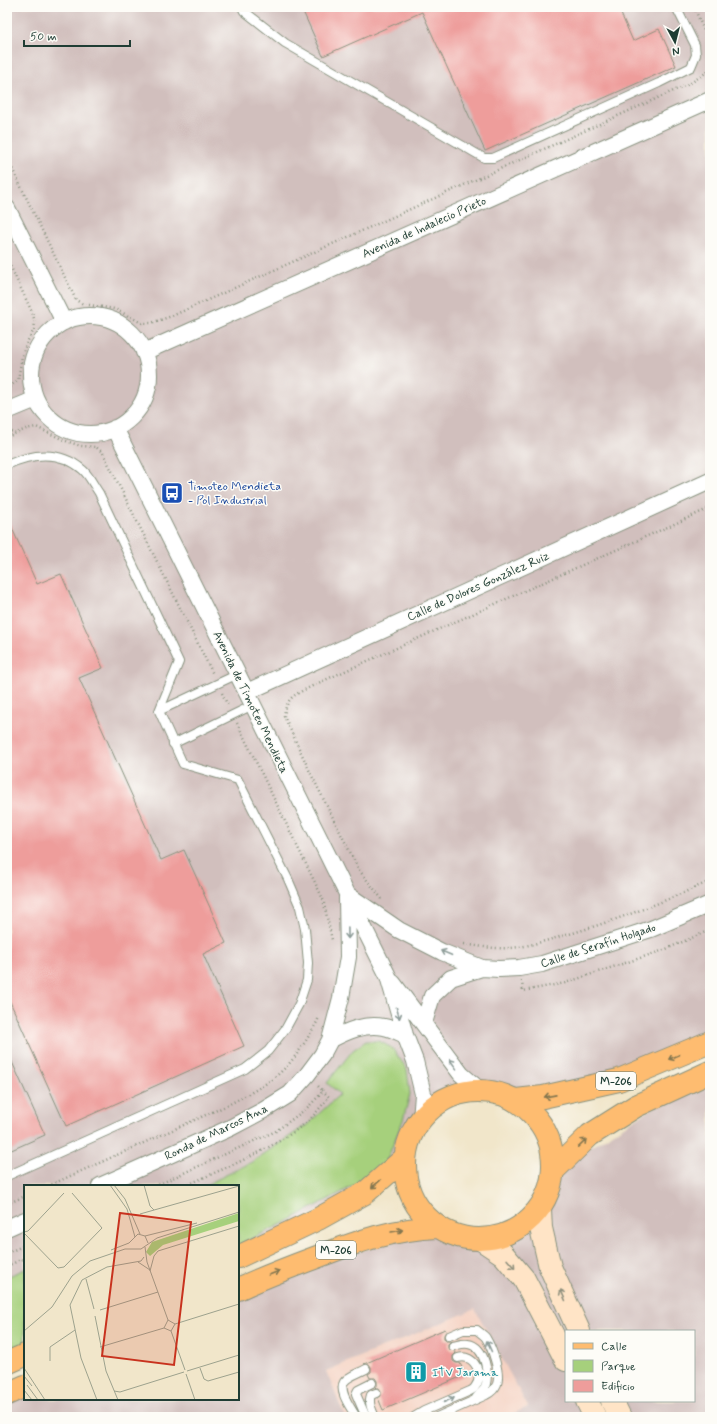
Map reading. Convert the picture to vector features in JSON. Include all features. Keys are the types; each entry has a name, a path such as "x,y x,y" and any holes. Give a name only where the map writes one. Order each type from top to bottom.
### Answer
{"main road":[{"name":"M-206","path":"516,1100 543,1097 619,1080 710,1042"},
{"name":"M-206","path":"554,1170 590,1135 636,1106 710,1072"},
{"name":"M-206","path":"481,1092 498,1093 516,1100 537,1118 550,1143 554,1170 550,1190 540,1209 524,1225 506,1235 482,1240 457,1236 438,1227 419,1209 407,1185 405,1158 409,1139 421,1121 434,1106 458,1094 481,1092"},
{"path":"239,1257 318,1219 365,1193 405,1158"},
{"name":"M-206","path":"239,1289 275,1272 383,1234 416,1228 438,1227"},
{"path":"7,1363 24,1355"},
{"path":"7,1394 24,1386"}],"street":[{"name":"Avenida de Indalecio Prieto","path":"144,352 708,100"},
{"path":"7,208 64,322"},
{"path":"79,316 95,316 111,319 125,327 136,338 144,352 148,366 149,381 145,396 138,409 128,420 115,428 89,434 63,428 42,410 36,399 31,384 31,369 34,354 41,341 51,330 64,322 79,316"},
{"path":"7,412 36,399"},
{"name":"Avenida de Timoteo Mendieta","path":"115,428 388,976 461,1074 481,1092"},
{"name":"Calle de Dolores González Ruiz","path":"250,699 710,481"},
{"name":"Calle de Serafín Holgado","path":"347,894 399,930 442,952 482,968 499,969 520,968 542,964 651,929 710,904"},
{"name":"Ronda de Marcos Ana","path":"102,1185 230,1128 264,1110 290,1094 307,1075 322,1055 330,1040 341,998 348,957 347,894"},
{"name":"Calle de Serafín Holgado","path":"424,1024 432,996 451,978 482,968"},
{"name":"Avenida de Timoteo Mendieta","path":"388,976 405,1035 415,1061 423,1094 421,1121"},
{"path":"330,1040 350,1030 371,1026 386,1027 405,1035"},
{"path":"540,1209 541,1228 550,1267 579,1330"},
{"path":"7,1228 24,1220"},
{"path":"482,1240 503,1254 524,1279 565,1358"},
{"path":"588,1402 595,1417"},
{"path":"612,1402 620,1417"}],"lane":[{"path":"242,7 244,11 285,43 484,158 493,158 691,67 696,55 695,45 676,7"},
{"path":"7,465 22,458 47,455 68,460 84,470 99,493 179,662 159,711 173,744 183,764 238,780 288,879 300,907 305,928 308,969 299,1004 286,1028 268,1051 245,1070 7,1176"},
{"path":"159,711 238,674"},
{"path":"173,744 233,715 250,699"},
{"path":"437,1417 473,1402 491,1392 497,1384 498,1373 494,1355 486,1338 476,1330 463,1330 449,1336"},
{"path":"453,1346 467,1344 473,1345 486,1364 487,1378 484,1388 473,1402"},
{"path":"414,1417 475,1387 479,1379 474,1362 468,1357 463,1356 458,1358"},
{"path":"356,1417 342,1387 348,1379 366,1369"},
{"path":"366,1417 356,1394 358,1390 372,1383"},
{"path":"375,1417 369,1399 371,1395 376,1393"}],"path":[{"path":"694,7 710,45"},
{"path":"7,158 76,300 83,304 115,309 142,323 151,323 179,313 689,84 710,70"},
{"path":"7,259 36,322 22,356 18,380 7,389"},
{"path":"7,420 13,435"},
{"path":"7,437 26,429 36,427 66,441 81,446 96,448 103,453 218,684 322,899 332,941"},
{"path":"387,904 359,870 311,774 284,716 290,698 323,681 710,508"},
{"path":"462,943 480,947 517,947 558,937 604,924 710,881"},
{"path":"517,947 523,991 572,980 664,950 710,930"},
{"path":"50,1185 228,1105 257,1090 277,1076 296,1056 320,1015"},
{"path":"187,1185 263,1150 287,1137 308,1121 329,1096 322,1090"},
{"path":"7,1204 24,1196"},
{"path":"7,1253 24,1245"},
{"path":"7,1266 24,1258"},
{"path":"511,1417 519,1417"}],"shaded area":[{"path":"7,7 710,7 710,1042 516,1100 498,1093 481,1091 458,1094 434,1106 421,1121 409,1139 405,1158 254,1250 239,1185 24,1185 24,1355 7,1363"},
{"path":"710,1072 710,1417 505,1417 528,1407 475,1309 326,1371 345,1417 7,1417 7,1394 24,1386 24,1400 239,1400 239,1289 438,1227 457,1236 481,1240 506,1235 524,1225 540,1209 549,1190 554,1170"},
{"path":"476,1308 528,1407 505,1417 345,1417 326,1371"}],"green space":[{"path":"366,1041 379,1041 392,1048 407,1069 410,1094 403,1120 386,1162 366,1179 286,1222 239,1245 239,1185 206,1185 252,1162 308,1124 340,1094 327,1083 353,1050"},
{"path":"24,1269 24,1346 7,1354 7,1277"}],"building":[{"path":"301,7 618,7 633,41 659,29 676,66 485,151 422,12 323,56"},
{"path":"7,517 37,584 61,574 103,668 79,678 161,860 184,850 226,943 203,954 244,1046 66,1126 7,995"},
{"path":"7,1051 45,1135 7,1152"},
{"name":"ITV Jarama","path":"445,1329 446,1331 444,1338 446,1341 451,1341 448,1344 448,1348 456,1353 453,1356 453,1361 460,1363 465,1375 383,1410 378,1398 381,1396 381,1391 379,1388 375,1388 377,1386 377,1381 375,1378 370,1378 368,1374 371,1372 371,1367 369,1364 364,1364"}],"place":[{"name":"Timoteo Mendieta - Pol Industrial","path":"172,493"},
{"name":"ITV Jarama","path":"416,1372"}]}
